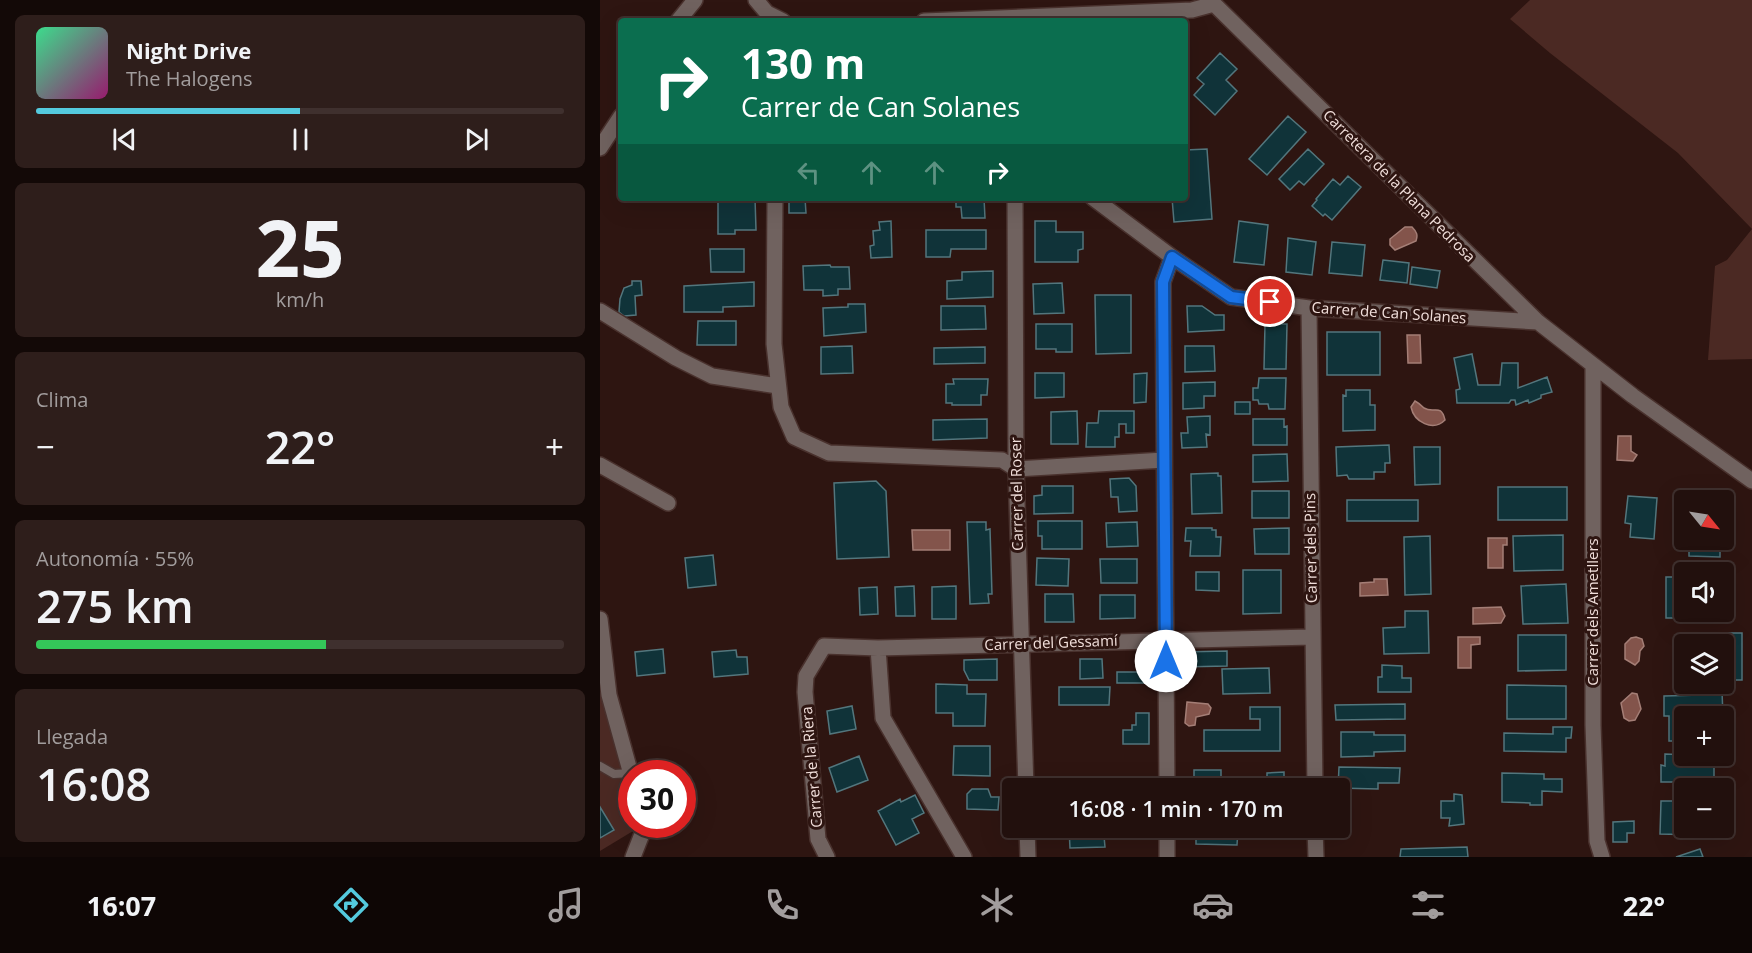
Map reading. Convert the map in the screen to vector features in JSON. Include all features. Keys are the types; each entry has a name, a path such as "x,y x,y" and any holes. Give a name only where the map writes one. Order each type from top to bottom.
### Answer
{"street":[{"path":"680,18 695,0"},
{"path":"756,0 768,17"},
{"path":"997,18 1192,10 1212,2"},
{"name":"Carretera de la Plana Pedrosa","path":"1212,2 1538,322 1593,366"},
{"path":"600,148 618,121"},
{"path":"776,201 774,344 781,407 794,437 829,453 1002,460 1016,469 1164,460"},
{"name":"Carrer del Roser","path":"1015,201 1016,469 1026,778"},
{"name":"Carrer de Can Solanes","path":"1097,201 1172,257 1231,297 1309,308 1538,322"},
{"path":"1167,778 1163,282 1172,257"},
{"name":"Carrer dels Pins","path":"1309,308 1315,778"},
{"path":"600,311 676,358 712,376 778,386"},
{"path":"1593,366 1752,481"},
{"name":"Carrer dels Ametllers","path":"1593,366 1593,725 1598,841 1602,857"},
{"path":"600,465 668,502"},
{"path":"600,619 609,695 627,760"},
{"name":"Carrer del Gessamí","path":"806,676 824,646 878,648 1312,637"},
{"path":"878,648 883,718 964,857"},
{"name":"Carrer de la Riera","path":"806,676 805,692 818,839 827,857"},
{"path":"633,857 640,838"},
{"path":"1027,838 1028,857"},
{"path":"1167,838 1167,857"},
{"path":"1316,838 1316,857"}],"lane":[{"path":"600,766 618,774"}],"shaded area":[{"path":"1530,0 1752,0 1752,229 1678,153 1510,19"},
{"path":"1405,227 1412,227 1415,230 1416,241 1395,250 1390,245 1390,239"},
{"path":"1752,229 1752,359 1708,360 1715,266 1727,260"},
{"path":"1407,335 1420,335 1421,363 1408,363"},
{"path":"1415,401 1428,410 1439,410 1445,420 1435,425 1420,421 1411,407"},
{"path":"1618,436 1631,436 1631,451 1637,455 1633,461 1617,460"},
{"path":"912,530 950,530 950,550 913,550"},
{"path":"1488,538 1507,538 1507,545 1503,545 1503,568 1488,568"},
{"path":"1374,579 1387,579 1388,595 1360,596 1360,583 1374,582"},
{"path":"1501,607 1505,616 1501,623 1473,624 1473,608"},
{"path":"1458,637 1480,637 1480,644 1471,645 1471,668 1458,668"},
{"path":"1631,638 1642,639 1644,646 1640,651 1639,661 1635,665 1625,659 1625,644"},
{"path":"600,689 619,760 618,838 621,838 600,851"},
{"path":"1632,693 1637,694 1641,709 1635,720 1629,721 1624,718 1621,703"},
{"path":"1187,702 1208,704 1211,708 1209,714 1196,717 1195,725 1189,726 1185,723"}],"building":[{"path":"1220,53 1237,69 1226,80 1237,91 1215,115 1194,95 1204,84 1197,78"},
{"path":"1288,116 1306,132 1267,175 1249,159"},
{"path":"1207,149 1212,219 1174,222 1172,201 1188,201 1188,150"},
{"path":"1308,149 1324,164 1304,185 1299,181 1290,190 1279,179"},
{"path":"1348,176 1361,187 1332,220 1325,214 1323,216 1312,206 1316,199 1333,179 1340,185"},
{"path":"718,201 755,201 756,230 735,230 735,234 718,234"},
{"path":"789,201 805,201 806,213 789,213"},
{"path":"956,201 984,201 985,218 962,218 961,207 956,207"},
{"path":"891,221 892,257 871,258 870,246 874,245 873,231 880,230 879,222"},
{"path":"1035,221 1056,221 1056,232 1083,232 1083,249 1078,250 1078,262 1035,262"},
{"path":"1239,221 1268,225 1264,265 1234,262"},
{"path":"926,230 986,230 986,249 951,249 950,257 926,257"},
{"path":"1288,238 1316,242 1312,275 1286,272"},
{"path":"1332,242 1365,245 1362,276 1329,273"},
{"path":"710,249 744,249 744,272 711,272"},
{"path":"1383,260 1409,263 1407,283 1380,280"},
{"path":"830,265 831,267 849,267 850,289 838,289 838,295 823,296 823,290 804,290 803,266"},
{"path":"1412,267 1440,271 1437,288 1410,284"},
{"path":"993,271 993,297 947,299 947,281 962,280 962,272"},
{"path":"632,281 641,281 642,295 635,296 636,315 624,316 619,312 620,299 624,288 632,285"},
{"path":"754,282 754,306 723,307 723,312 684,312 684,286"},
{"path":"1062,283 1064,313 1034,314 1033,284"},
{"path":"1095,295 1131,295 1131,353 1096,354"},
{"path":"848,304 865,304 866,332 824,336 823,308 848,307"},
{"path":"941,306 985,306 986,329 941,330"},
{"path":"1187,306 1202,306 1215,315 1224,315 1224,330 1188,332"},
{"path":"698,321 736,321 736,345 697,345"},
{"path":"1036,324 1072,324 1072,352 1036,349"},
{"path":"1265,324 1287,324 1286,369 1264,369"},
{"path":"1327,332 1380,332 1380,375 1327,375"},
{"path":"852,346 853,373 821,374 821,347"},
{"path":"1185,346 1214,346 1215,371 1185,372"},
{"path":"985,347 985,363 934,364 934,348"},
{"path":"1472,354 1478,385 1500,385 1502,363 1518,363 1518,388 1547,377 1552,392 1541,395 1541,398 1529,403 1528,400 1516,405 1515,400 1509,403 1457,403 1456,390 1460,389 1454,358"},
{"path":"1035,373 1064,373 1064,397 1035,398"},
{"path":"1147,373 1146,402 1134,403 1134,374"},
{"path":"1259,378 1286,378 1285,409 1269,409 1268,404 1259,404 1258,400 1253,400 1253,388 1258,388"},
{"path":"953,379 988,379 987,395 981,395 981,405 946,403 946,384 954,384"},
{"path":"1215,382 1215,396 1204,396 1204,408 1183,409 1183,383"},
{"path":"1346,390 1370,390 1370,405 1375,405 1375,430 1343,431 1343,395 1346,396"},
{"path":"1235,402 1250,402 1250,414 1235,414"},
{"path":"1077,411 1078,444 1051,444 1051,412"},
{"path":"1099,411 1134,411 1134,433 1126,433 1126,424 1119,424 1119,437 1115,437 1115,447 1086,447 1087,423 1098,423"},
{"path":"1210,416 1210,435 1206,434 1207,447 1182,448 1181,433 1188,433 1187,417"},
{"path":"987,419 987,438 933,440 933,420"},
{"path":"1253,419 1284,419 1284,427 1287,426 1287,445 1253,445"},
{"path":"1389,445 1390,463 1385,463 1385,472 1374,472 1374,479 1349,479 1347,475 1337,476 1336,447"},
{"path":"1414,447 1440,447 1440,484 1415,485"},
{"path":"1287,454 1288,481 1253,482 1253,455"},
{"path":"1218,473 1218,476 1221,476 1222,513 1192,514 1191,474"},
{"path":"1129,478 1136,486 1137,511 1119,512 1118,497 1111,497 1110,479"},
{"path":"876,481 886,491 889,557 837,559 834,483"},
{"path":"1042,486 1073,486 1073,513 1034,514 1034,496 1042,495"},
{"path":"1498,487 1567,487 1567,520 1498,520"},
{"path":"1252,491 1289,491 1289,518 1252,518"},
{"path":"1628,496 1657,498 1654,539 1630,537 1631,524 1625,523"},
{"path":"1347,500 1418,500 1418,521 1347,521"},
{"path":"1038,521 1082,521 1082,549 1042,549 1042,536 1038,536"},
{"path":"967,522 986,522 986,530 990,529 992,594 988,594 989,603 970,604"},
{"path":"1137,522 1138,546 1107,547 1106,523"},
{"path":"1186,528 1216,530 1216,537 1221,537 1220,556 1190,556 1191,541 1185,541"},
{"path":"1289,528 1289,554 1255,554 1254,529"},
{"path":"1563,535 1563,570 1514,571 1513,536"},
{"path":"1430,536 1431,594 1405,595 1404,537"},
{"path":"1689,550 1720,550 1720,557 1689,556"},
{"path":"713,555 716,585 688,588 685,558"},
{"path":"1037,558 1069,559 1068,586 1036,585"},
{"path":"1100,559 1137,559 1137,583 1101,583"},
{"path":"1243,570 1281,570 1281,613 1243,614"},
{"path":"1196,572 1219,572 1219,591 1196,590"},
{"path":"1666,577 1674,577 1674,618 1666,618"},
{"path":"1566,584 1568,623 1523,624 1521,586"},
{"path":"914,586 915,616 896,616 895,587"},
{"path":"956,586 956,619 932,619 932,587"},
{"path":"877,587 878,614 860,615 859,588"},
{"path":"1045,594 1073,594 1074,622 1045,622"},
{"path":"1100,595 1135,595 1135,618 1100,619"},
{"path":"1405,611 1428,611 1429,653 1384,654 1383,628 1405,627"},
{"path":"1742,633 1742,680 1734,680 1734,634 1684,634"},
{"path":"1518,635 1566,635 1566,670 1518,671"},
{"path":"663,649 665,673 637,676 635,652"},
{"path":"736,650 737,657 747,657 748,674 714,677 712,652"},
{"path":"1227,651 1227,666 1181,667 1181,652"},
{"path":"997,659 997,680 969,680 964,670 964,660"},
{"path":"1080,659 1102,659 1103,678 1080,679"},
{"path":"1382,665 1402,666 1402,678 1411,678 1411,692 1378,692 1378,677 1382,677"},
{"path":"1269,668 1270,693 1223,694 1222,669"},
{"path":"1117,672 1149,672 1149,683 1117,683"},
{"path":"936,684 967,685 967,694 986,694 985,726 953,726 953,713 936,713"},
{"path":"1507,685 1566,686 1566,719 1507,719"},
{"path":"1059,687 1110,687 1109,705 1059,705"},
{"path":"1722,694 1723,706 1674,706 1674,741 1669,741 1669,716 1664,716 1664,696"},
{"path":"1405,704 1405,719 1336,720 1335,705"},
{"path":"852,706 856,729 830,734 827,711"},
{"path":"1250,707 1280,707 1280,751 1204,751 1204,730 1260,730 1260,719 1250,719"},
{"path":"1136,713 1149,713 1149,744 1123,744 1123,730 1132,730 1132,725 1136,725"},
{"path":"1553,727 1572,727 1571,738 1566,738 1566,752 1504,751 1504,733 1553,734"},
{"path":"1341,732 1405,735 1405,751 1374,752 1374,756 1341,757"},
{"path":"954,746 990,746 990,776 953,775"},
{"path":"1665,754 1674,754 1674,766 1714,766 1714,778 1674,778 1674,782 1661,782 1661,765 1665,766"},
{"path":"859,756 868,780 837,792 829,768"},
{"path":"1339,767 1400,768 1399,783 1378,783 1378,789 1350,788 1350,778 1338,778"},
{"path":"1194,770 1221,770 1221,778 1194,778"},
{"path":"1284,772 1284,778 1267,778 1267,773"},
{"path":"1502,773 1544,774 1544,779 1562,779 1562,792 1542,791 1542,805 1502,802"},
{"path":"972,789 988,789 991,797 999,797 998,810 967,809 967,794"},
{"path":"1454,794 1462,795 1464,824 1449,826 1450,818 1441,818 1441,801 1454,801"},
{"path":"915,795 924,813 912,819 919,833 896,845 878,811 900,799 901,802"},
{"path":"1661,801 1674,801 1674,834 1660,834"},
{"path":"600,807 614,830 600,838"},
{"path":"1634,821 1634,833 1627,833 1627,842 1613,842 1613,822"},
{"path":"1070,838 1104,838 1105,847 1070,848"},
{"path":"1196,838 1237,838 1237,845 1196,844"},
{"path":"1467,847 1468,857 1400,857 1401,849"},
{"path":"1700,849 1703,857 1676,857"}],"route":[{"path":"1166,661 1163,282 1172,257 1231,297 1270,302"}]}
